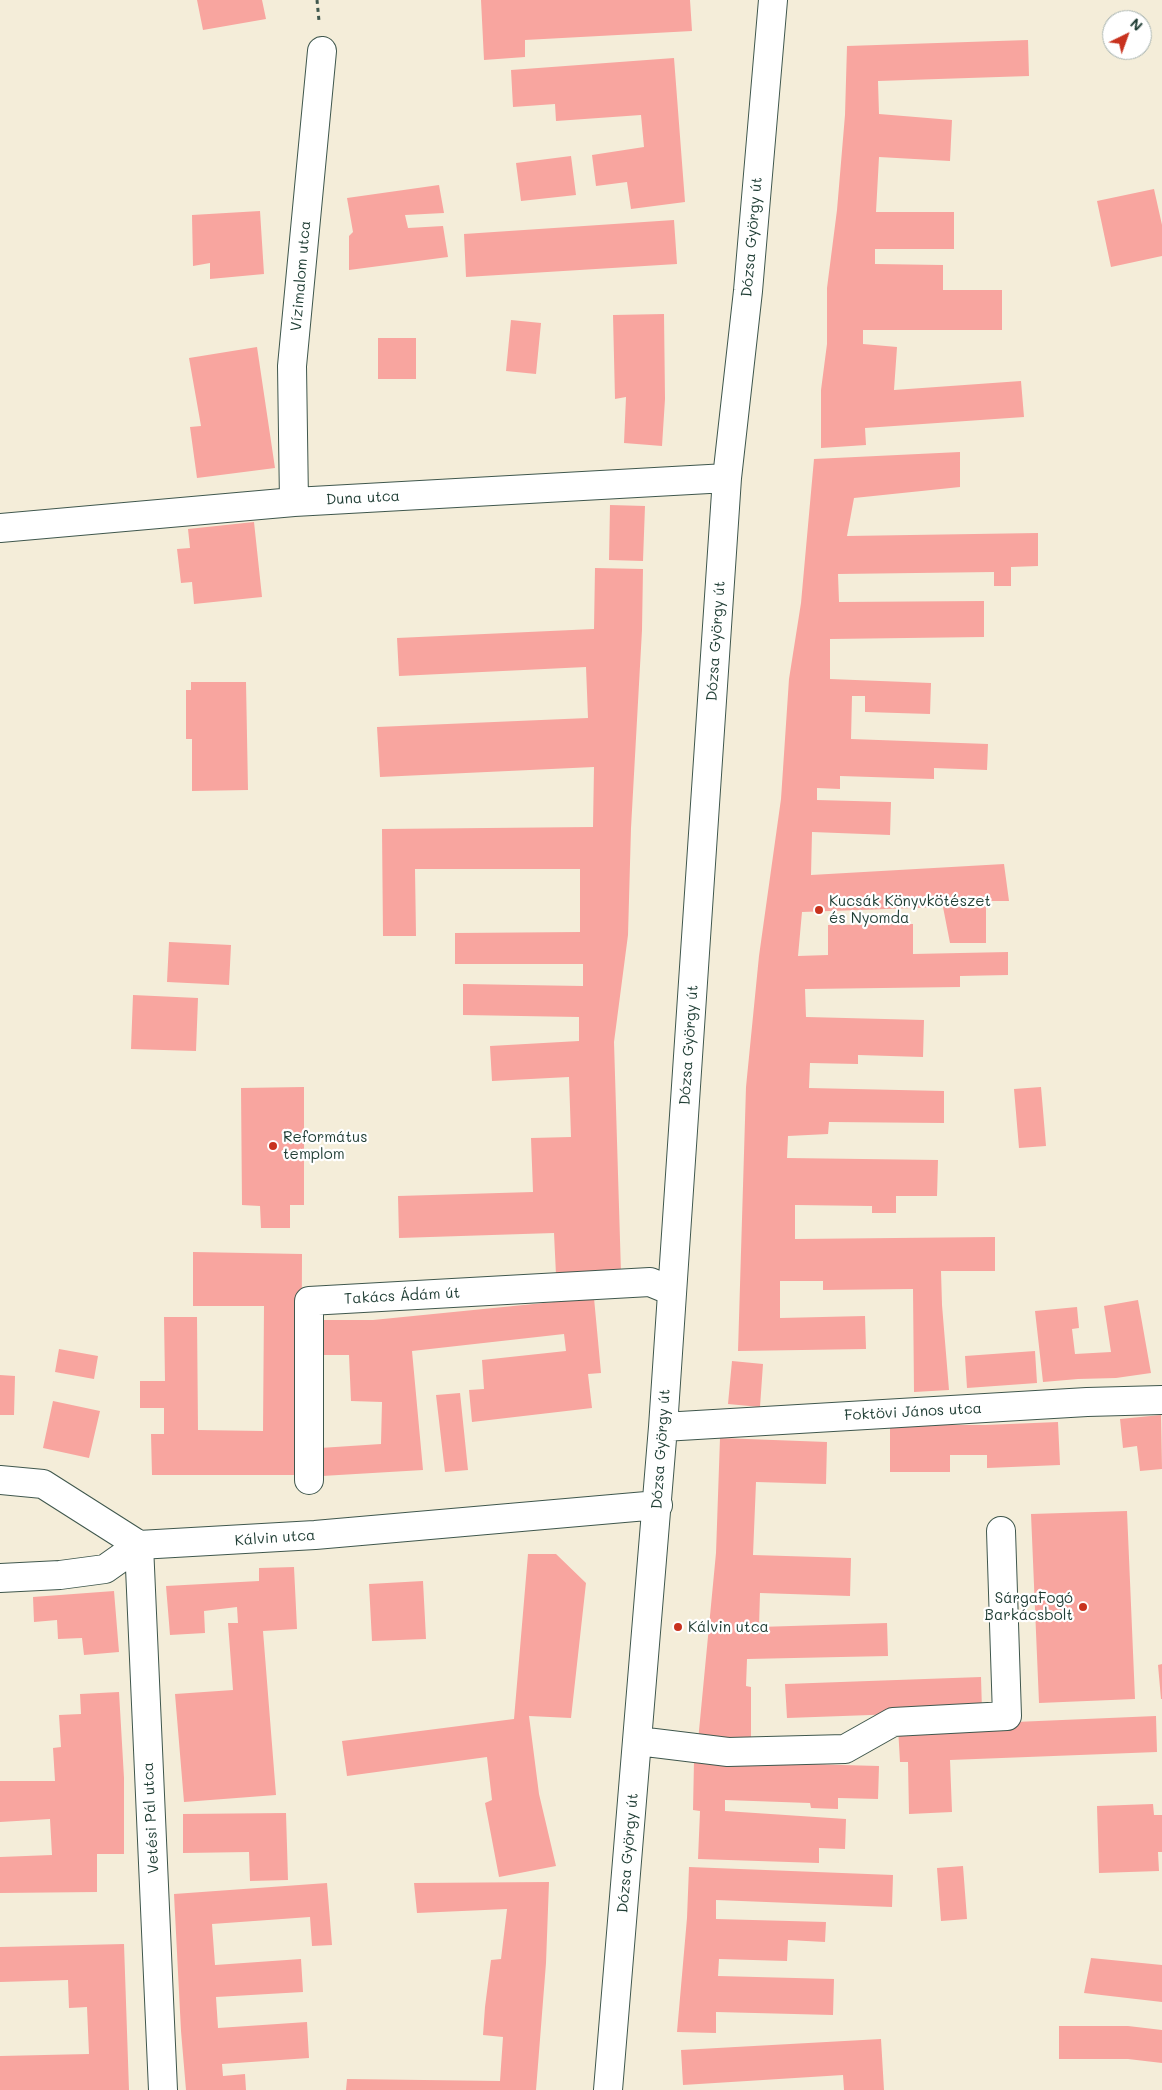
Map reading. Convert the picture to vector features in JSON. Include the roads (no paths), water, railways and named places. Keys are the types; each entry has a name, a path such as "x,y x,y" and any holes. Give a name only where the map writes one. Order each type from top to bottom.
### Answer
{"street":[{"name":"Dózsa György út","path":"608,2090 658,1505 726,478 748,291 773,0"},
{"name":"Vízimalom utca","path":"294,502 292,366 322,52"},
{"name":"Duna utca","path":"0,528 294,502 726,478"},
{"name":"Takács Ádám út","path":"309,1480 309,1301 650,1282 672,1291"},
{"name":"Foktövi János utca","path":"663,1427 1087,1402 1162,1400"},
{"path":"0,1480 43,1484 139,1546 105,1569 60,1575 0,1578"},
{"name":"Kálvin utca","path":"139,1546 315,1535 658,1505"},
{"path":"638,1741 728,1752 845,1749 893,1722 1007,1716 1001,1531"},
{"name":"Vetési Pál utca","path":"139,1546 163,2090"}],"place":[{"name":"Kucsák Könyvkötészet és Nyomda","path":"819,910"},
{"name":"Református templom","path":"273,1146"},
{"name":"SárgaFogó Barkácsbolt","path":"1083,1607"},
{"name":"Kálvin utca","path":"678,1627"}]}
